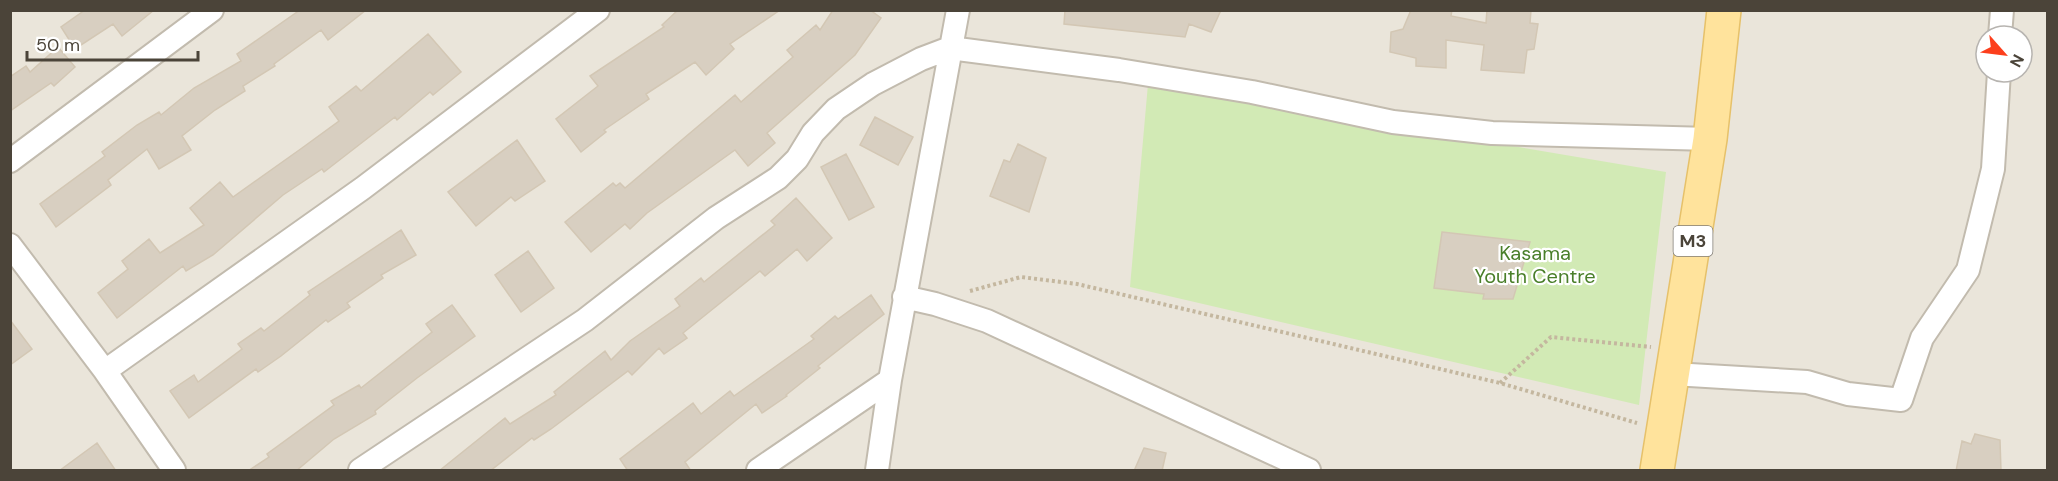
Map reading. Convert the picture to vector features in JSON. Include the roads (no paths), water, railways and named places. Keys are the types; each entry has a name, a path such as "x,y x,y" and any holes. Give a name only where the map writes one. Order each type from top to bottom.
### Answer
{"main road":[{"name":"M3","path":"1657,471 1710,139 1724,10"}],"street":[{"path":"10,161 212,10"},
{"path":"105,371 363,188 598,10"},
{"path":"877,471 904,297 931,164 958,10"},
{"path":"360,471 585,320 716,218 778,178 797,159 813,133 837,109 873,84 921,59 950,48 1130,71 1252,92 1404,123 1492,133 1710,139"},
{"path":"1675,362 1807,382 1848,393 1901,400 1922,338 1968,270 1993,169 1998,84"},
{"path":"10,245 105,371 174,471"},
{"path":"904,297 935,304 987,321 1309,471"},
{"path":"758,471 890,380"}],"park label":[{"name":"Kasama Youth Centre","path":"1535,264"}]}
